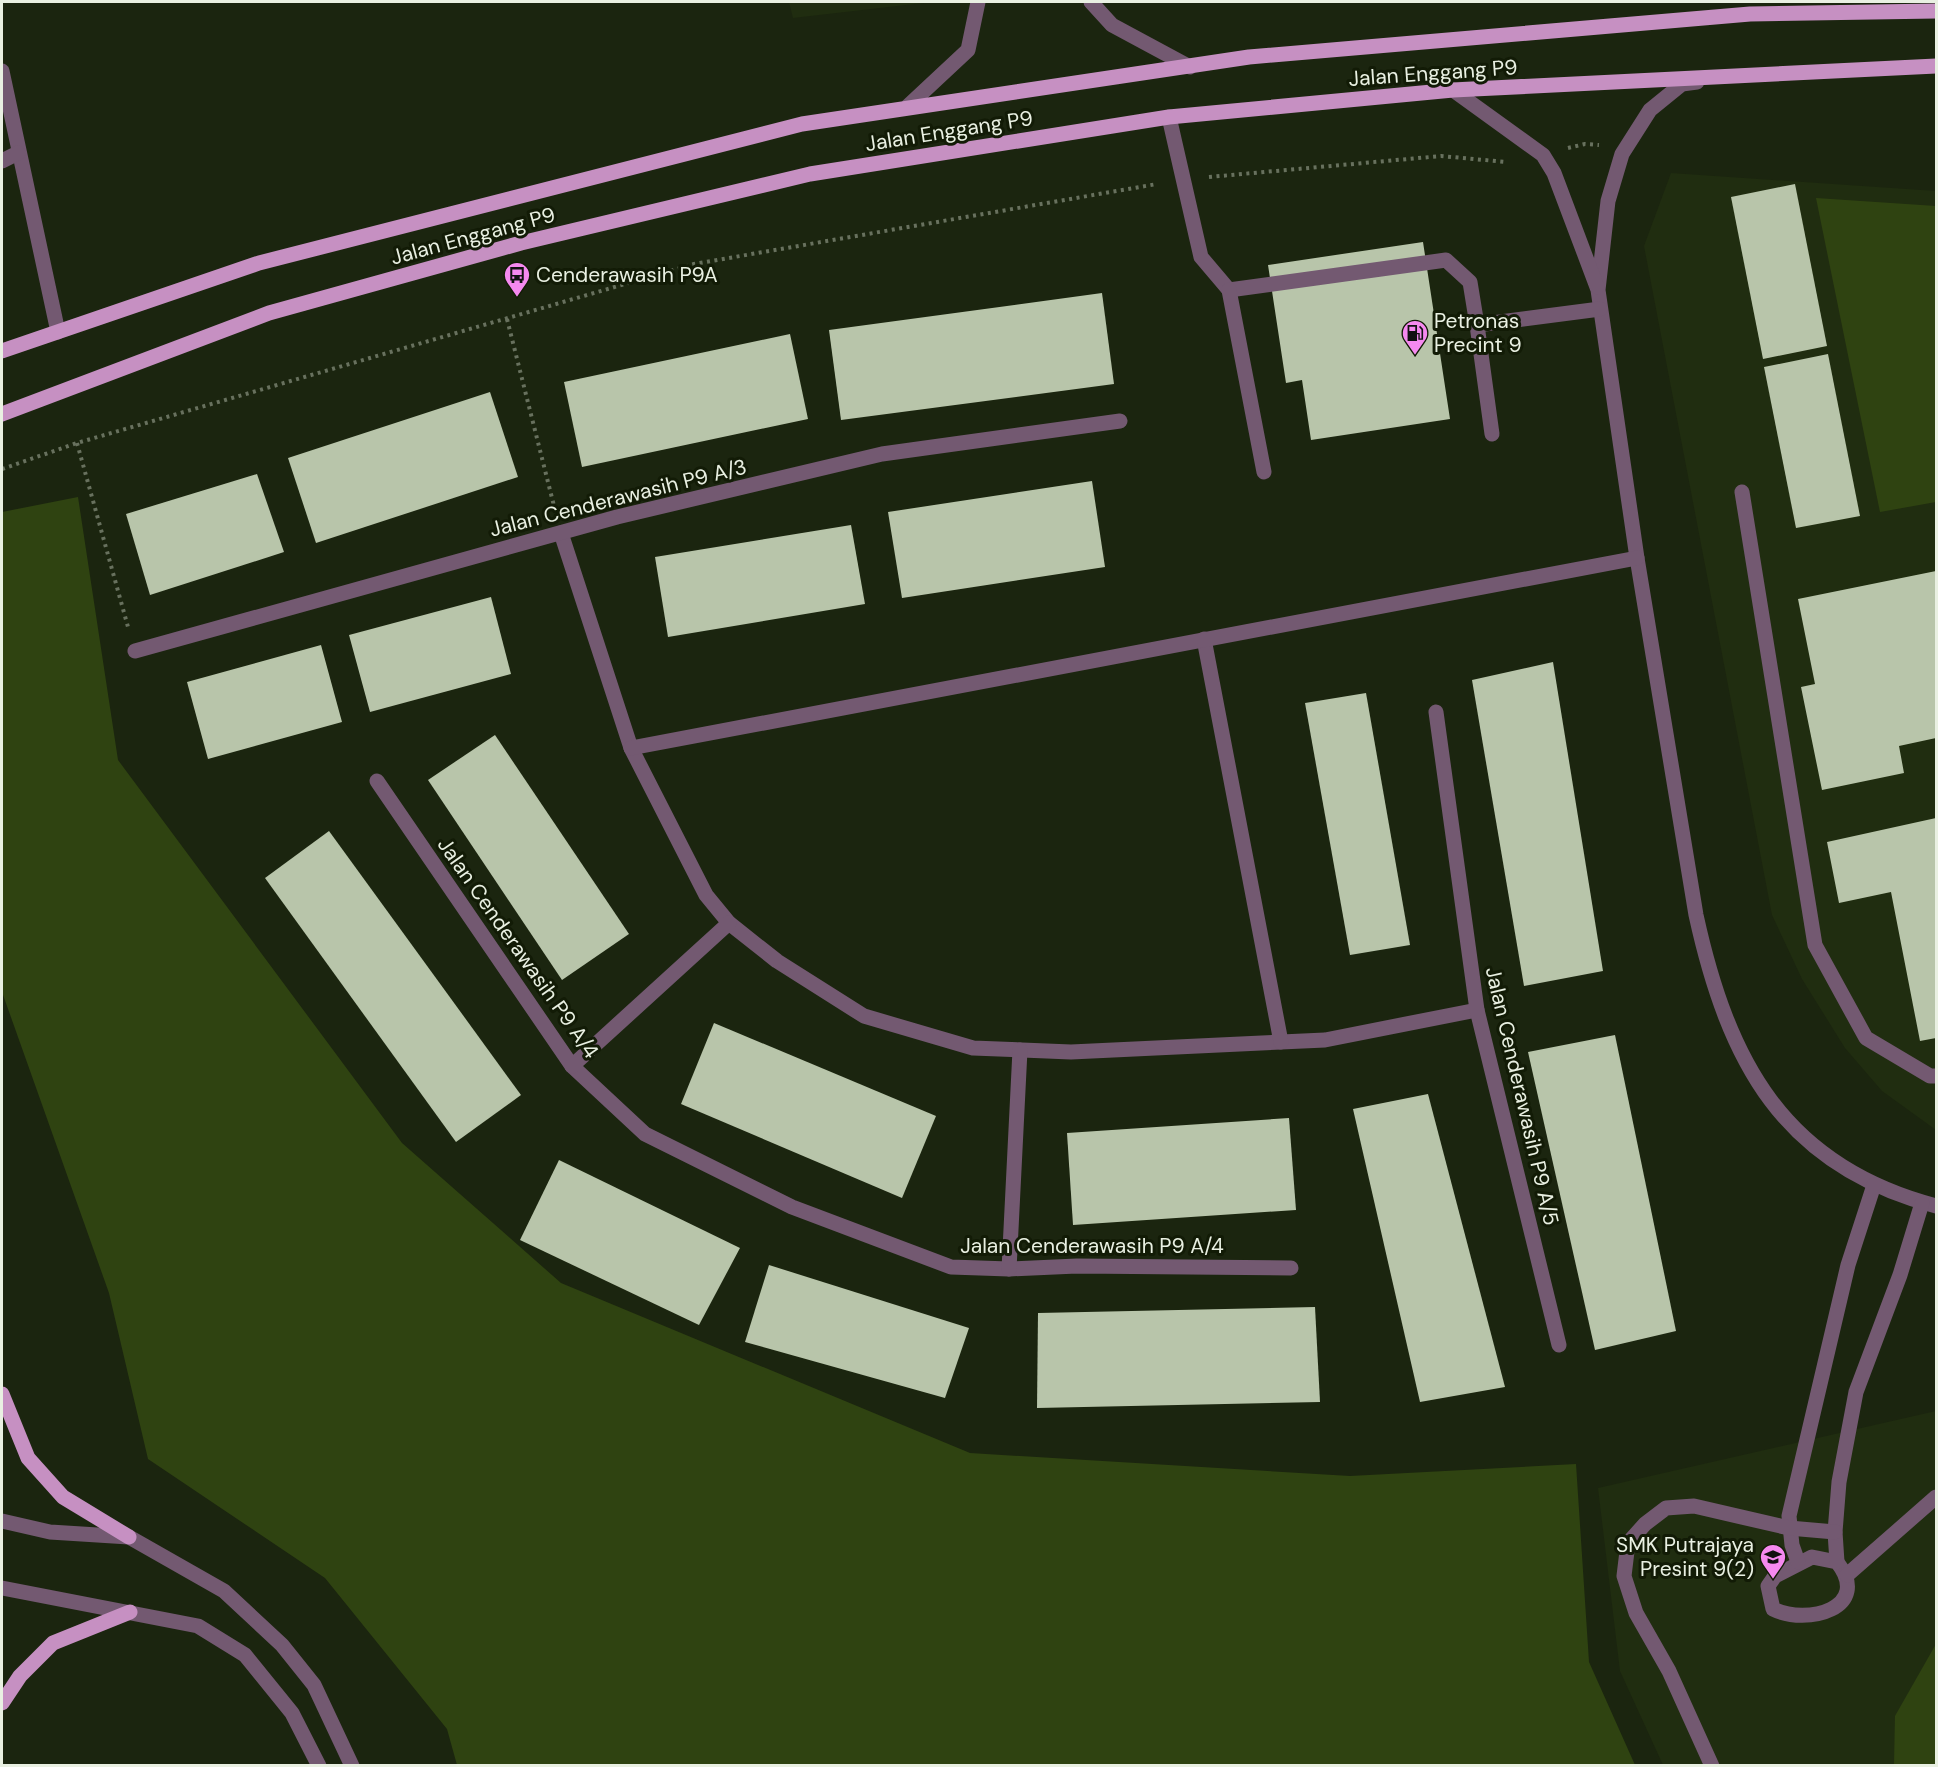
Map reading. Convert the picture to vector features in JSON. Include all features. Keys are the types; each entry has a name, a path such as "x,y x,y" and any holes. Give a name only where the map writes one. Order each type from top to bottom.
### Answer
{"main road":[{"name":"Jalan Enggang P9","path":"2,351 259,263 802,124 908,106 1249,57 1750,14 1936,11"},
{"name":"Jalan Enggang P9","path":"2,414 269,313 521,243 810,174 1168,117 1453,90 1935,67"},
{"path":"2,1394 28,1458 56,1490 63,1497 129,1537"},
{"path":"2,1702 20,1676 53,1643 130,1612"}],"street":[{"path":"908,106 968,50 978,2"},
{"path":"1091,2 1112,25 1190,67"},
{"path":"2,71 58,332"},
{"path":"1724,77 1682,84 1650,110 1622,154 1608,201 1598,290 1637,558 1696,915 1707,966 1721,1008 1749,1069 1772,1104 1801,1136 1835,1163 1874,1185 1929,1204 1856,1392 1840,1478 1835,1532 1837,1562 1847,1575 1848,1592 1842,1603 1816,1616 1782,1614 1773,1609 1768,1586 1775,1576 1798,1562 1812,1557 1837,1562"},
{"path":"1453,90 1543,155 1554,173 1598,290"},
{"path":"1168,117 1181,180 1201,257 1229,290 1264,472"},
{"path":"2,160 18,153"},
{"path":"1229,290 1446,260 1470,282 1492,434"},
{"path":"1477,325 1600,309"},
{"name":"Jalan Cenderawasih P9 A/3","path":"135,651 561,533 882,454 1120,421"},
{"path":"1742,492 1815,945 1866,1038 1930,1076 1936,1076"},
{"path":"561,533 631,748 684,857 706,895 729,923 777,961 864,1016 973,1048 1071,1052 1325,1040 1477,1010"},
{"path":"631,748 1637,558"},
{"path":"1204,639 1281,1042"},
{"name":"Jalan Cenderawasih P9 A/5","path":"1436,712 1477,1010 1559,1345"},
{"name":"Jalan Cenderawasih P9 A/4","path":"377,781 572,1066 645,1134 792,1207 951,1267 1009,1269 1077,1266 1291,1268"},
{"path":"572,1066 729,923"},
{"path":"1009,1269 1020,1050"},
{"path":"1798,1562 1789,1528 1798,1475 1848,1265 1874,1185"},
{"path":"1847,1575 1936,1497"},
{"path":"1712,1766 1670,1671 1636,1613 1624,1576 1628,1543 1645,1524 1666,1508 1694,1506 1789,1528 1835,1532"},
{"path":"2,1521 50,1532 129,1537 224,1591 282,1645 314,1685 352,1766"},
{"path":"2,1588 198,1626 245,1655 292,1713 319,1766"}],"path":[{"path":"2,469 77,443 694,264 1181,180 1441,156 1506,162 1522,161 1573,146 1596,144 1622,154"},
{"path":"507,319 561,533"},
{"path":"77,443 135,651"}],"shaded area":[{"path":"789,2 932,2 793,18"},
{"path":"1671,173 1936,191 1936,1130 1882,1091 1845,1048 1802,979 1772,915 1644,246"},
{"path":"1816,198 1936,206 1936,502 1880,512"},
{"path":"78,497 118,760 402,1143 561,1283 970,1453 1350,1476 1576,1464 1589,1662 1635,1765 457,1765 447,1729 325,1578 148,1459 109,1293 2,992 2,512"},
{"name":"SMK Putrajaya Presint 9(2)","path":"1936,1411 1936,1765 1663,1765 1620,1671 1598,1488"},
{"path":"1936,1644 1936,1765 1894,1765 1895,1716"}],"building":[{"path":"1795,184 1827,346 1763,359 1731,197"},
{"path":"1423,242 1450,419 1311,440 1302,380 1286,383 1268,265"},
{"path":"1102,293 1114,384 841,420 829,330"},
{"path":"790,334 808,419 582,467 564,382"},
{"path":"1828,354 1860,516 1796,528 1764,367"},
{"path":"490,392 518,477 316,543 288,458"},
{"path":"257,474 284,552 150,595 126,514"},
{"path":"1092,481 1105,567 902,598 888,512"},
{"path":"851,525 865,604 668,637 655,557"},
{"path":"1936,571 1936,738 1899,746 1904,773 1822,790 1801,687 1815,684 1798,599"},
{"path":"491,597 511,674 370,712 349,635"},
{"path":"321,645 342,722 208,759 187,682"},
{"path":"1553,662 1603,971 1524,986 1472,680"},
{"path":"1366,693 1410,945 1350,955 1305,703"},
{"path":"495,735 629,934 562,980 428,780"},
{"path":"1936,818 1936,1038 1920,1041 1891,892 1839,903 1827,842"},
{"path":"329,831 521,1095 456,1142 265,878"},
{"path":"714,1023 936,1116 902,1198 681,1104"},
{"path":"1615,1035 1676,1331 1595,1350 1528,1052"},
{"path":"1428,1094 1505,1387 1420,1402 1353,1109"},
{"path":"1289,1118 1296,1210 1073,1225 1067,1133"},
{"path":"559,1160 740,1248 699,1325 520,1240"},
{"path":"769,1265 969,1328 945,1398 745,1342"},
{"path":"1315,1307 1320,1402 1037,1408 1038,1313"}],"place":[{"name":"Cenderawasih P9A","path":"517,298"},
{"name":"Petronas Precint 9","path":"1415,356"},
{"name":"SMK Putrajaya Presint 9(2)","path":"1773,1580"}]}
